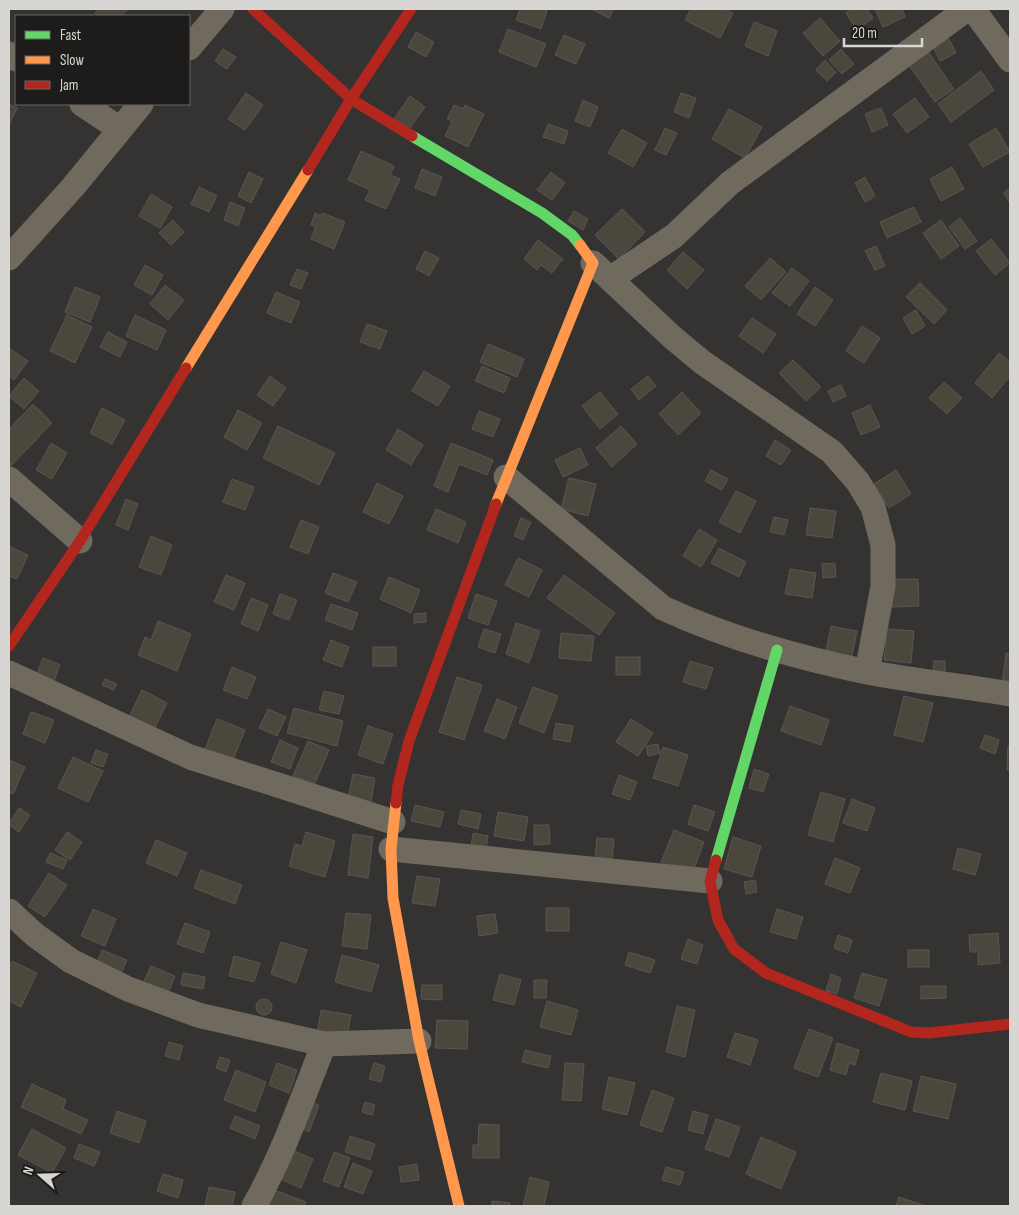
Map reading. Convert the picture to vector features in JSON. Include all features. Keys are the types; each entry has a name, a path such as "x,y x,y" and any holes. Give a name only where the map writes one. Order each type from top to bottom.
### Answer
{"street":[{"path":"190,47 222,9"},
{"path":"253,9 351,99 542,213 572,235 602,271 672,337 702,362 832,452 858,482 873,507 883,545 883,586 867,672"},
{"path":"9,646 80,540 351,99 411,9"},
{"path":"459,1206 419,1041 393,898 391,850 398,786 409,741 506,477 602,271 674,236 730,183 968,9"},
{"path":"973,9 1010,60"},
{"path":"84,105 120,129"},
{"path":"9,258 72,187 140,105"},
{"path":"506,477 663,608 687,620 777,650 867,672 1010,694"},
{"path":"9,479 80,540"},
{"path":"777,650 710,882 718,920 734,949 766,973 911,1032 928,1033 1010,1024"},
{"path":"9,673 190,756 394,822"},
{"path":"391,850 710,882"},
{"path":"9,912 35,935 71,961 128,989 198,1015 324,1044 419,1041"},
{"path":"254,1206 267,1183 287,1138 324,1044"}],"building":[{"path":"99,9 127,10 122,15 97,15 95,13"},
{"path":"520,9 541,9 547,11 541,29 516,20"},
{"path":"591,9 614,9 609,18"},
{"path":"691,9 725,9 733,13 720,38 685,20"},
{"path":"851,9 867,9 873,18 857,30 846,13"},
{"path":"875,9 902,9 905,17 883,27"},
{"path":"820,18 840,41 823,56 803,33"},
{"path":"754,22 777,31 768,56 745,46"},
{"path":"508,29 546,44 536,67 499,52"},
{"path":"416,32 434,42 426,57 408,47"},
{"path":"564,35 585,44 576,64 555,55"},
{"path":"949,39 956,53 940,61 933,47"},
{"path":"223,49 236,57 227,69 215,61"},
{"path":"841,49 854,64 842,74 829,60"},
{"path":"927,50 954,89 935,102 908,64"},
{"path":"825,60 836,72 827,81 816,70"},
{"path":"981,71 994,90 951,122 938,104"},
{"path":"246,93 263,105 245,130 228,119"},
{"path":"681,93 696,98 689,118 674,112"},
{"path":"410,96 425,107 407,132 392,122"},
{"path":"915,98 929,117 907,133 893,114"},
{"path":"583,100 598,107 590,127 575,121"},
{"path":"9,104 17,108 9,125"},
{"path":"454,105 463,109 465,105 484,114 468,147 445,136 452,121 447,119"},
{"path":"881,108 888,125 872,132 865,114"},
{"path":"729,109 762,127 745,158 712,139"},
{"path":"548,124 568,131 564,144 543,137"},
{"path":"665,128 677,133 666,155 655,150"},
{"path":"996,128 1010,152 983,167 969,144"},
{"path":"622,129 647,143 633,167 608,153"},
{"path":"361,151 394,166 390,175 400,179 386,209 365,200 370,190 348,180"},
{"path":"952,167 964,189 941,201 930,179"},
{"path":"422,169 442,177 435,196 415,188"},
{"path":"249,172 263,179 251,203 238,196"},
{"path":"551,172 565,183 552,200 537,190"},
{"path":"865,177 875,196 865,202 855,183"},
{"path":"199,187 217,196 209,212 191,204"},
{"path":"1010,188 1010,203 1004,193"},
{"path":"151,194 172,207 160,228 139,216"},
{"path":"230,202 245,208 238,226 224,220"},
{"path":"914,207 921,222 887,238 880,222"},
{"path":"622,209 645,232 619,259 595,235"},
{"path":"574,211 588,219 583,230 568,221"},
{"path":"315,213 321,216 322,213 345,222 334,249 311,239 316,227 311,225"},
{"path":"960,218 977,241 965,249 949,227"},
{"path":"173,220 184,232 171,245 159,233"},
{"path":"941,220 959,246 941,259 923,233"},
{"path":"991,239 1010,263 995,275 976,251"},
{"path":"538,240 563,259 552,273 541,265 537,270 524,259"},
{"path":"876,246 885,266 875,270 865,251"},
{"path":"425,251 439,258 429,276 416,269"},
{"path":"683,252 704,270 687,289 667,270"},
{"path":"770,258 786,272 761,300 745,286"},
{"path":"145,265 163,275 152,295 134,285"},
{"path":"792,268 809,281 790,306 772,293"},
{"path":"297,269 308,273 301,289 290,285"},
{"path":"920,283 947,310 934,324 906,297"},
{"path":"165,285 184,300 168,320 150,304"},
{"path":"75,287 100,297 90,322 65,312"},
{"path":"815,287 833,300 815,326 797,314"},
{"path":"276,292 300,302 291,323 267,313"},
{"path":"916,310 925,326 912,334 903,318"},
{"path":"67,315 92,327 75,363 50,351"},
{"path":"135,315 166,330 157,350 126,336"},
{"path":"752,318 776,334 763,353 739,336"},
{"path":"367,324 387,331 380,349 360,342"},
{"path":"862,326 880,338 864,363 846,351"},
{"path":"108,332 127,342 120,357 100,347"},
{"path":"488,344 524,359 517,377 480,362"},
{"path":"9,348 28,361 14,380 9,376"},
{"path":"999,353 1010,362 1010,376 992,398 975,383"},
{"path":"793,360 821,387 806,401 779,373"},
{"path":"482,366 510,378 504,393 475,381"},
{"path":"424,371 450,386 438,406 412,391"},
{"path":"270,376 286,388 273,406 257,395"},
{"path":"648,376 656,386 639,400 631,389"},
{"path":"24,378 39,391 24,409 9,396"},
{"path":"944,382 962,398 947,414 929,398"},
{"path":"841,385 846,396 833,402 828,391"},
{"path":"600,392 618,414 600,429 582,406"},
{"path":"682,392 701,413 678,435 659,414"},
{"path":"33,404 52,423 10,467 9,429"},
{"path":"870,405 880,427 861,435 852,413"},
{"path":"102,408 125,420 112,444 90,433"},
{"path":"238,410 262,423 247,450 224,437"},
{"path":"479,411 500,419 493,437 472,429"},
{"path":"278,426 335,453 319,485 263,458"},
{"path":"621,426 637,444 612,467 596,448"},
{"path":"398,429 423,445 411,465 386,450"},
{"path":"775,440 791,450 781,465 766,456"},
{"path":"51,443 67,453 52,479 36,470"},
{"path":"451,443 493,460 487,475 459,464 448,492 434,486"},
{"path":"580,448 588,465 563,477 555,460"},
{"path":"711,470 728,479 722,490 705,481"},
{"path":"896,470 911,494 889,508 874,484"},
{"path":"569,478 596,484 588,516 561,509"},
{"path":"232,479 254,487 245,510 223,502"},
{"path":"377,483 403,496 389,524 363,512"},
{"path":"736,491 756,501 740,533 719,522"},
{"path":"126,499 138,504 128,530 116,525"},
{"path":"810,508 836,511 832,538 806,535"},
{"path":"436,509 466,522 458,543 427,530"},
{"path":"774,517 788,520 784,535 770,532"},
{"path":"521,518 531,522 523,540 514,536"},
{"path":"301,520 319,527 308,554 290,547"},
{"path":"699,529 717,540 701,567 683,556"},
{"path":"151,536 172,545 161,575 139,567"},
{"path":"9,546 28,555 17,579 9,576"},
{"path":"719,548 746,562 739,577 711,563"},
{"path":"518,558 542,570 529,597 505,585"},
{"path":"835,563 836,577 823,578 822,564"},
{"path":"790,569 816,573 812,598 785,594"},
{"path":"333,573 357,582 348,602 325,593"},
{"path":"226,575 245,583 234,610 214,602"},
{"path":"564,575 615,613 599,635 547,598"},
{"path":"389,577 420,590 411,613 380,599"},
{"path":"891,579 918,579 919,606 892,607"},
{"path":"280,594 297,600 289,620 273,614"},
{"path":"476,594 497,601 488,625 468,618"},
{"path":"251,598 268,605 258,631 241,624"},
{"path":"331,604 358,613 352,630 325,620"},
{"path":"426,613 426,622 414,623 414,614"},
{"path":"158,621 191,634 177,671 138,655 145,637 151,640"},
{"path":"516,623 540,631 529,663 506,654"},
{"path":"831,626 857,631 851,661 825,656"},
{"path":"484,629 501,634 495,653 478,647"},
{"path":"887,629 914,631 911,663 884,660"},
{"path":"561,633 594,636 591,661 559,658"},
{"path":"331,640 349,647 342,667 323,660"},
{"path":"373,647 396,647 396,666 373,666"},
{"path":"1006,653 1010,654 1010,687 1002,686"},
{"path":"616,657 640,657 640,675 616,675"},
{"path":"43,658 60,665 53,683 36,677"},
{"path":"690,661 713,668 706,689 683,682"},
{"path":"934,661 945,661 945,672 933,672"},
{"path":"232,667 256,677 247,699 223,690"},
{"path":"457,677 482,685 464,740 439,732"},
{"path":"105,679 117,684 114,690 102,685"},
{"path":"533,687 558,696 544,733 519,723"},
{"path":"142,690 167,703 153,732 128,719"},
{"path":"324,691 344,696 339,714 319,710"},
{"path":"904,696 933,703 923,742 894,735"},
{"path":"497,699 517,707 505,739 484,731"},
{"path":"790,706 829,720 821,745 781,731"},
{"path":"294,708 343,721 337,746 287,733"},
{"path":"268,709 286,717 277,736 259,728"},
{"path":"31,712 54,720 45,743 23,734"},
{"path":"217,719 245,730 231,765 203,754"},
{"path":"631,719 653,733 638,756 616,742"},
{"path":"556,723 573,726 570,742 553,739"},
{"path":"368,726 393,734 383,764 358,755"},
{"path":"985,735 999,740 995,754 980,748"},
{"path":"280,740 298,748 290,769 271,762"},
{"path":"308,741 329,750 314,785 293,776"},
{"path":"658,744 660,753 648,756 646,746"},
{"path":"1008,746 1010,746 1010,770 1007,770"},
{"path":"663,747 688,755 678,786 653,778"},
{"path":"96,750 108,754 103,767 91,763"},
{"path":"73,757 103,771 88,802 58,788"},
{"path":"9,760 25,767 13,794 9,792"},
{"path":"754,769 769,774 763,792 749,788"},
{"path":"353,774 375,778 371,802 348,798"},
{"path":"619,775 637,782 630,800 612,794"},
{"path":"821,792 845,799 833,842 808,835"},
{"path":"852,799 875,808 867,831 843,823"},
{"path":"415,805 444,812 440,827 411,821"},
{"path":"694,805 715,812 708,831 688,824"},
{"path":"19,808 30,815 19,832 9,823"},
{"path":"461,810 481,814 478,829 458,824"},
{"path":"498,812 528,817 524,841 494,836"},
{"path":"534,825 549,825 550,844 534,845"},
{"path":"674,830 704,842 692,874 661,862"},
{"path":"67,832 82,842 70,860 55,850"},
{"path":"306,832 335,841 325,877 289,866 295,844 302,846"},
{"path":"473,833 488,836 485,855 470,853"},
{"path":"353,834 373,837 368,878 348,875"},
{"path":"733,837 761,846 752,877 724,869"},
{"path":"597,838 614,839 612,862 595,860"},
{"path":"156,840 187,853 177,876 146,863"},
{"path":"958,848 981,854 975,875 953,869"},
{"path":"50,853 67,860 63,869 46,862"},
{"path":"835,858 860,868 850,893 825,884"},
{"path":"201,870 242,885 235,904 194,888"},
{"path":"49,873 67,885 45,917 28,906"},
{"path":"417,876 440,879 435,906 412,903"},
{"path":"755,880 757,892 746,894 744,882"},
{"path":"546,908 569,908 569,931 546,931"},
{"path":"93,909 116,919 105,946 81,936"},
{"path":"777,909 803,917 796,939 770,932"},
{"path":"346,913 371,915 367,949 342,946"},
{"path":"495,914 498,933 479,936 477,916"},
{"path":"185,923 210,932 203,953 177,944"},
{"path":"998,933 1000,963 978,965 978,952 970,952 969,935"},
{"path":"838,935 852,940 848,953 834,948"},
{"path":"688,939 703,945 697,964 681,959"},
{"path":"281,942 307,950 296,983 271,974"},
{"path":"102,950 127,960 119,978 95,968"},
{"path":"908,950 929,950 929,967 908,967"},
{"path":"629,952 655,960 650,973 625,965"},
{"path":"342,955 379,965 371,992 335,982"},
{"path":"234,956 260,963 254,982 229,976"},
{"path":"12,961 37,973 21,1007 9,1001 9,967"},
{"path":"151,966 175,976 168,993 143,983"},
{"path":"183,973 205,977 203,989 181,985"},
{"path":"862,973 887,980 879,1006 854,998"},
{"path":"500,974 521,980 514,1005 493,1000"},
{"path":"831,974 841,978 837,994 826,991"},
{"path":"534,980 547,980 546,998 534,998"},
{"path":"422,985 442,985 442,1000 421,999"},
{"path":"921,986 946,986 946,998 921,999"},
{"path":"264,999 270,1001 272,1007 270,1013 264,1015 258,1013 256,1007 258,1001"},
{"path":"547,1001 578,1010 571,1035 540,1027"},
{"path":"677,1006 695,1010 685,1057 666,1052"},
{"path":"321,1010 351,1015 347,1038 317,1034"},
{"path":"437,1020 468,1021 467,1049 435,1048"},
{"path":"809,1029 833,1038 818,1077 794,1068"},
{"path":"735,1033 758,1040 750,1065 727,1057"},
{"path":"169,1042 183,1046 179,1060 165,1056"},
{"path":"837,1043 859,1050 855,1065 849,1063 846,1075 830,1070"},
{"path":"525,1050 551,1056 548,1068 522,1062"},
{"path":"220,1057 230,1060 226,1072 216,1068"},
{"path":"277,1063 297,1070 289,1093 269,1085"},
{"path":"374,1063 385,1066 381,1082 369,1079"},
{"path":"565,1063 584,1064 581,1101 562,1100"},
{"path":"236,1070 266,1082 255,1112 224,1100"},
{"path":"881,1073 912,1081 905,1110 873,1102"},
{"path":"921,1076 956,1084 948,1119 913,1111"},
{"path":"609,1077 635,1083 627,1115 602,1109"},
{"path":"32,1084 66,1100 63,1109 88,1120 81,1134 21,1107"},
{"path":"652,1090 674,1098 662,1132 640,1125"},
{"path":"304,1099 319,1105 309,1132 294,1125"},
{"path":"365,1102 375,1105 372,1115 362,1112"},
{"path":"117,1111 146,1121 139,1143 110,1133"},
{"path":"693,1111 708,1115 703,1134 688,1130"},
{"path":"235,1116 260,1126 255,1139 230,1128"},
{"path":"716,1119 740,1127 729,1157 705,1149"},
{"path":"479,1124 499,1125 499,1158 473,1158 473,1145 478,1145"},
{"path":"32,1129 66,1148 52,1173 18,1155"},
{"path":"350,1136 375,1144 370,1160 345,1152"},
{"path":"761,1137 796,1152 781,1189 746,1174"},
{"path":"79,1144 100,1152 94,1166 74,1158"},
{"path":"290,1149 313,1159 301,1188 278,1178"},
{"path":"334,1152 350,1158 339,1187 323,1181"},
{"path":"353,1163 372,1171 363,1194 344,1187"},
{"path":"417,1164 419,1180 401,1182 399,1167"},
{"path":"666,1167 684,1172 680,1185 662,1180"},
{"path":"163,1174 183,1180 178,1198 157,1191"},
{"path":"530,1177 549,1182 544,1206 523,1206"},
{"path":"209,1187 235,1192 232,1206 205,1206"},
{"path":"274,1190 306,1202 304,1206 269,1206"},
{"path":"899,1197 926,1206 896,1206"},
{"path":"492,1201 510,1203 509,1206 492,1206"}],"traffic: fast":[{"path":"412,136 542,213 572,235 580,245"},
{"path":"716,860 777,650"}],"traffic: slow":[{"path":"186,368 308,170"},
{"path":"496,504 593,263 580,245"},
{"path":"396,803 391,849 393,898 419,1041 459,1206"}],"traffic: jam":[{"path":"253,9 351,99 412,136"},
{"path":"308,170 351,99 411,9"},
{"path":"9,646 80,541 186,368"},
{"path":"396,803 398,785 409,741 496,504"},
{"path":"716,860 710,881 718,920 734,949 766,973 911,1032 928,1033 1010,1024"}]}
